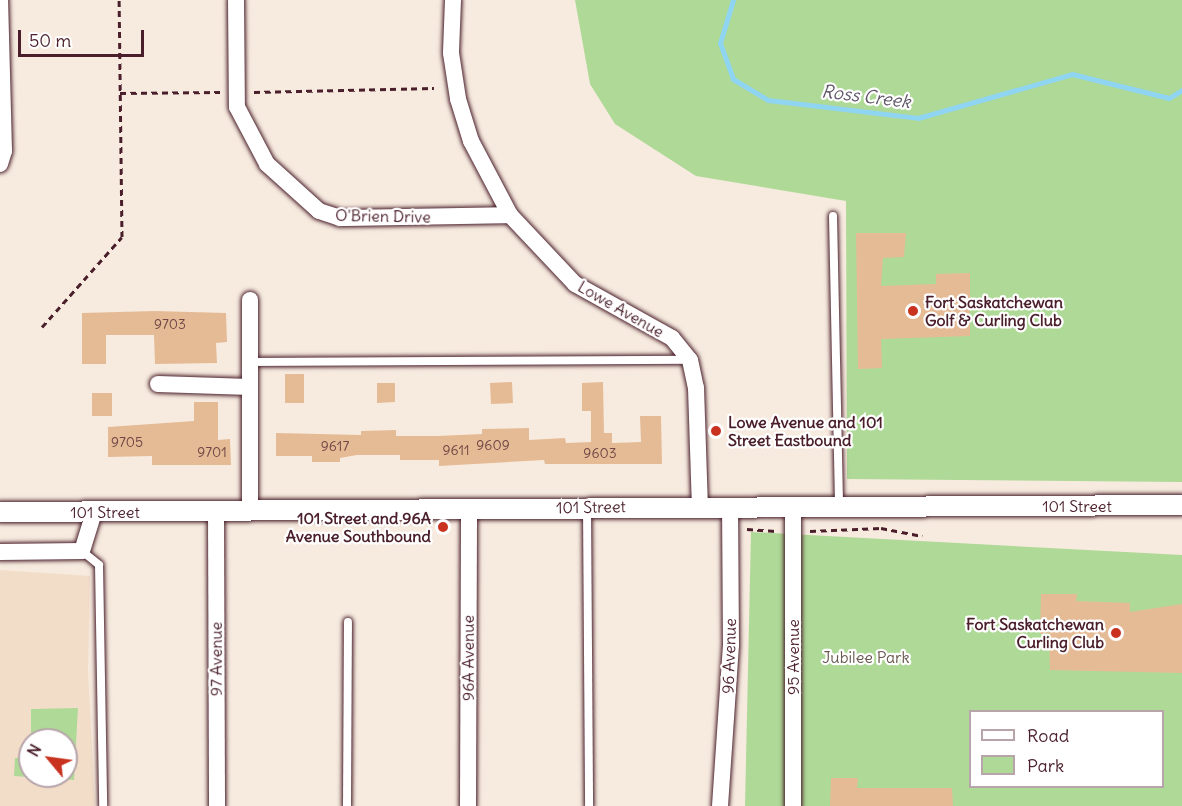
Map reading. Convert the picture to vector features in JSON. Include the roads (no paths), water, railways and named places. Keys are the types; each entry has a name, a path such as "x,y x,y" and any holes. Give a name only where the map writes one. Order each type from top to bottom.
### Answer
{"street":[{"path":"0,0 4,151 0,164"},
{"name":"O'Brien Drive","path":"236,0 237,107 267,164 329,216 510,215"},
{"name":"Lowe Avenue","path":"453,0 451,53 458,99 471,141 510,215 575,284 672,338 690,360"},
{"path":"249,300 250,512"},
{"path":"690,360 696,388 700,506"},
{"path":"158,384 250,387"},
{"name":"101 Street","path":"0,512 250,512 700,506 1182,505"},
{"name":"96 Avenue","path":"720,806 731,645 730,507"},
{"name":"95 Avenue","path":"793,507 794,806"},
{"name":"96A Avenue","path":"468,806 469,509"},
{"path":"0,552 82,551 94,512"},
{"name":"97 Avenue","path":"216,512 217,806"}],"lane":[{"path":"833,216 839,507"},
{"path":"250,362 690,360"},
{"path":"587,507 589,806"},
{"path":"82,551 99,565 103,806"},
{"path":"347,806 348,622"}],"waterway":[{"name":"Ross Creek","path":"733,0 720,43 733,79 768,100 918,118 1072,74 1169,98 1182,90"}],"place":[{"name":"Fort Saskatchewan Golf & Curling Club","path":"913,311"},
{"name":"Lowe Avenue and 101 Street Eastbound","path":"716,431"},
{"name":"101 Street and 96A Avenue Southbound","path":"443,527"},
{"name":"Fort Saskatchewan Curling Club","path":"1116,633"}],"park label":[{"name":"Jubilee Park","path":"866,657"}]}
